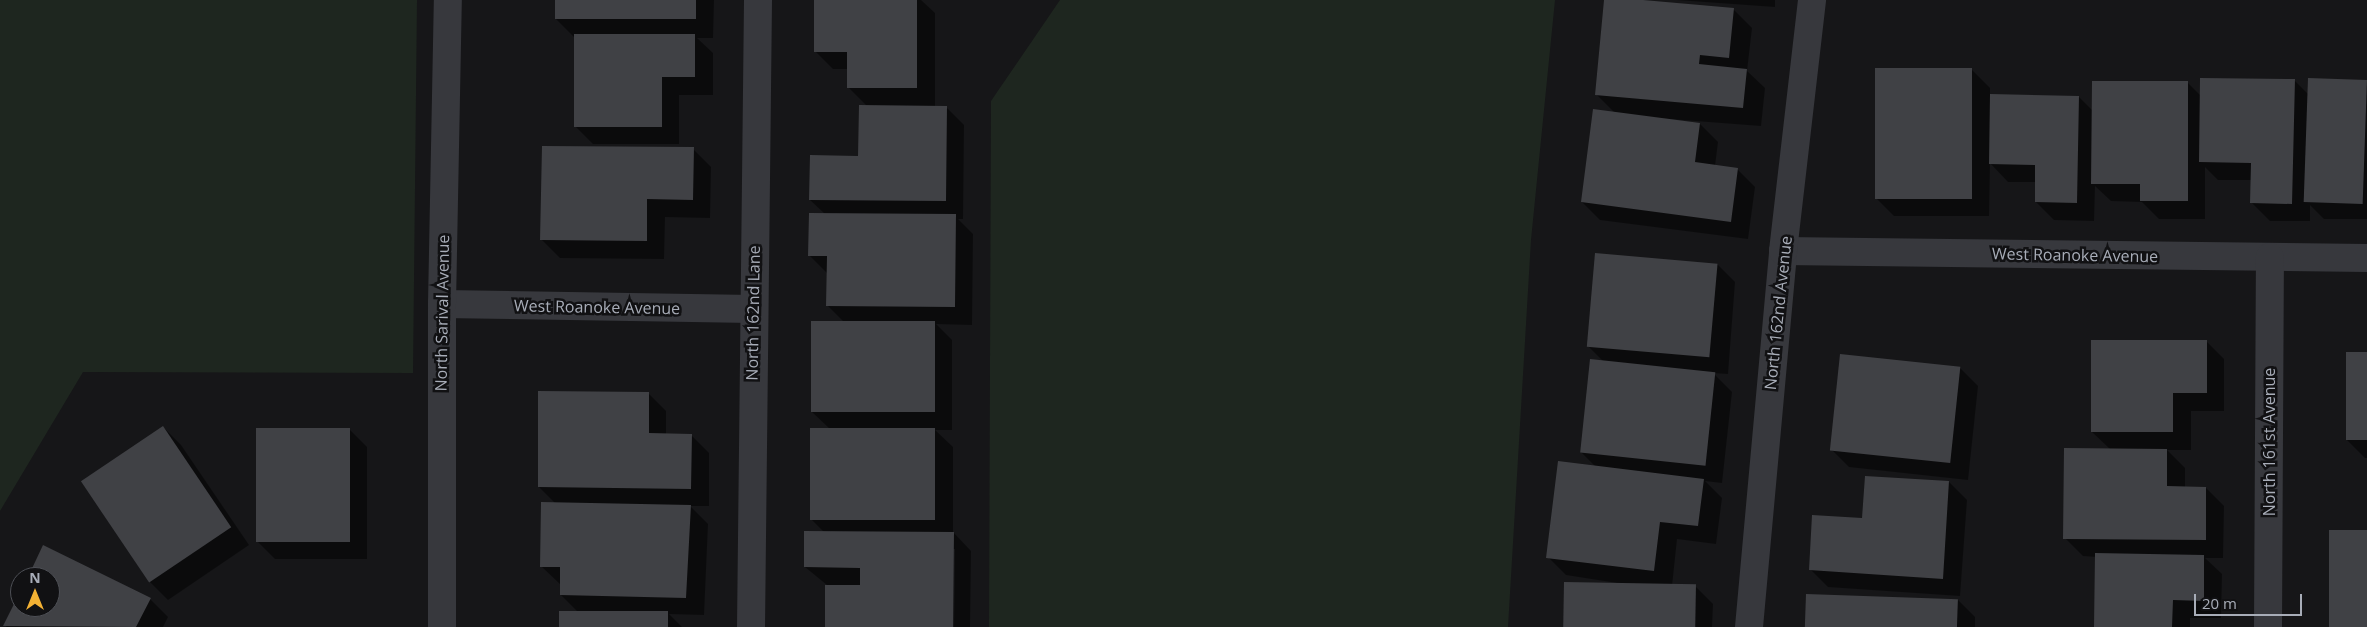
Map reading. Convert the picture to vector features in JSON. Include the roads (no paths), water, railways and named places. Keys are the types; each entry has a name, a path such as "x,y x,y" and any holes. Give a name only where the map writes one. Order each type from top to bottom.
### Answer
{"street":[{"name":"North Sarival Avenue","path":"442,627 442,304 448,0"},
{"name":"North 162nd Lane","path":"752,627 752,309 758,0"},
{"name":"North 162nd Avenue","path":"1749,627 1783,251 1812,0"},
{"name":"West Roanoke Avenue","path":"1783,251 2367,258"},
{"name":"North 161st Avenue","path":"2268,627 2270,257"},
{"name":"West Roanoke Avenue","path":"442,304 752,309"}]}
